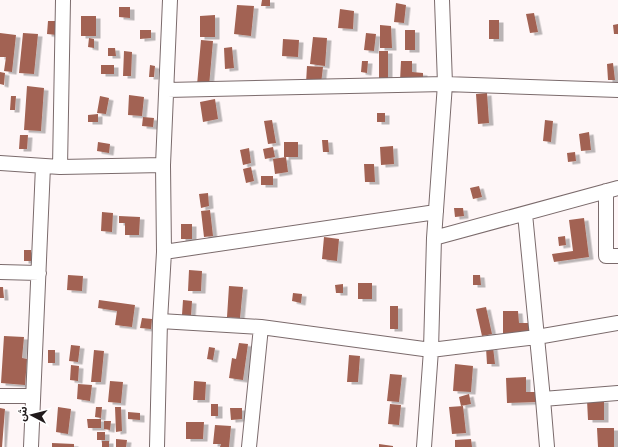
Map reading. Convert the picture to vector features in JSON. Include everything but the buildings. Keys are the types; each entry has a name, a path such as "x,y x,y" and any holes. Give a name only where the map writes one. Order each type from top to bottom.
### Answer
{"street":[{"path":"60,167 63,0"},
{"path":"157,447 160,321 164,252 163,165 170,0"},
{"path":"424,447 431,350 434,238 445,84 442,0"},
{"path":"167,90 445,84 618,90"},
{"path":"0,164 60,167 163,165"},
{"path":"31,447 43,166"},
{"path":"434,238 612,190 606,256 618,256"},
{"path":"164,252 436,212"},
{"path":"524,214 547,447"},
{"path":"0,272 39,273"},
{"path":"160,321 261,327 431,350 537,337 618,323"},
{"path":"249,447 261,327"},
{"path":"543,399 618,393"},
{"path":"0,396 33,396"}]}
